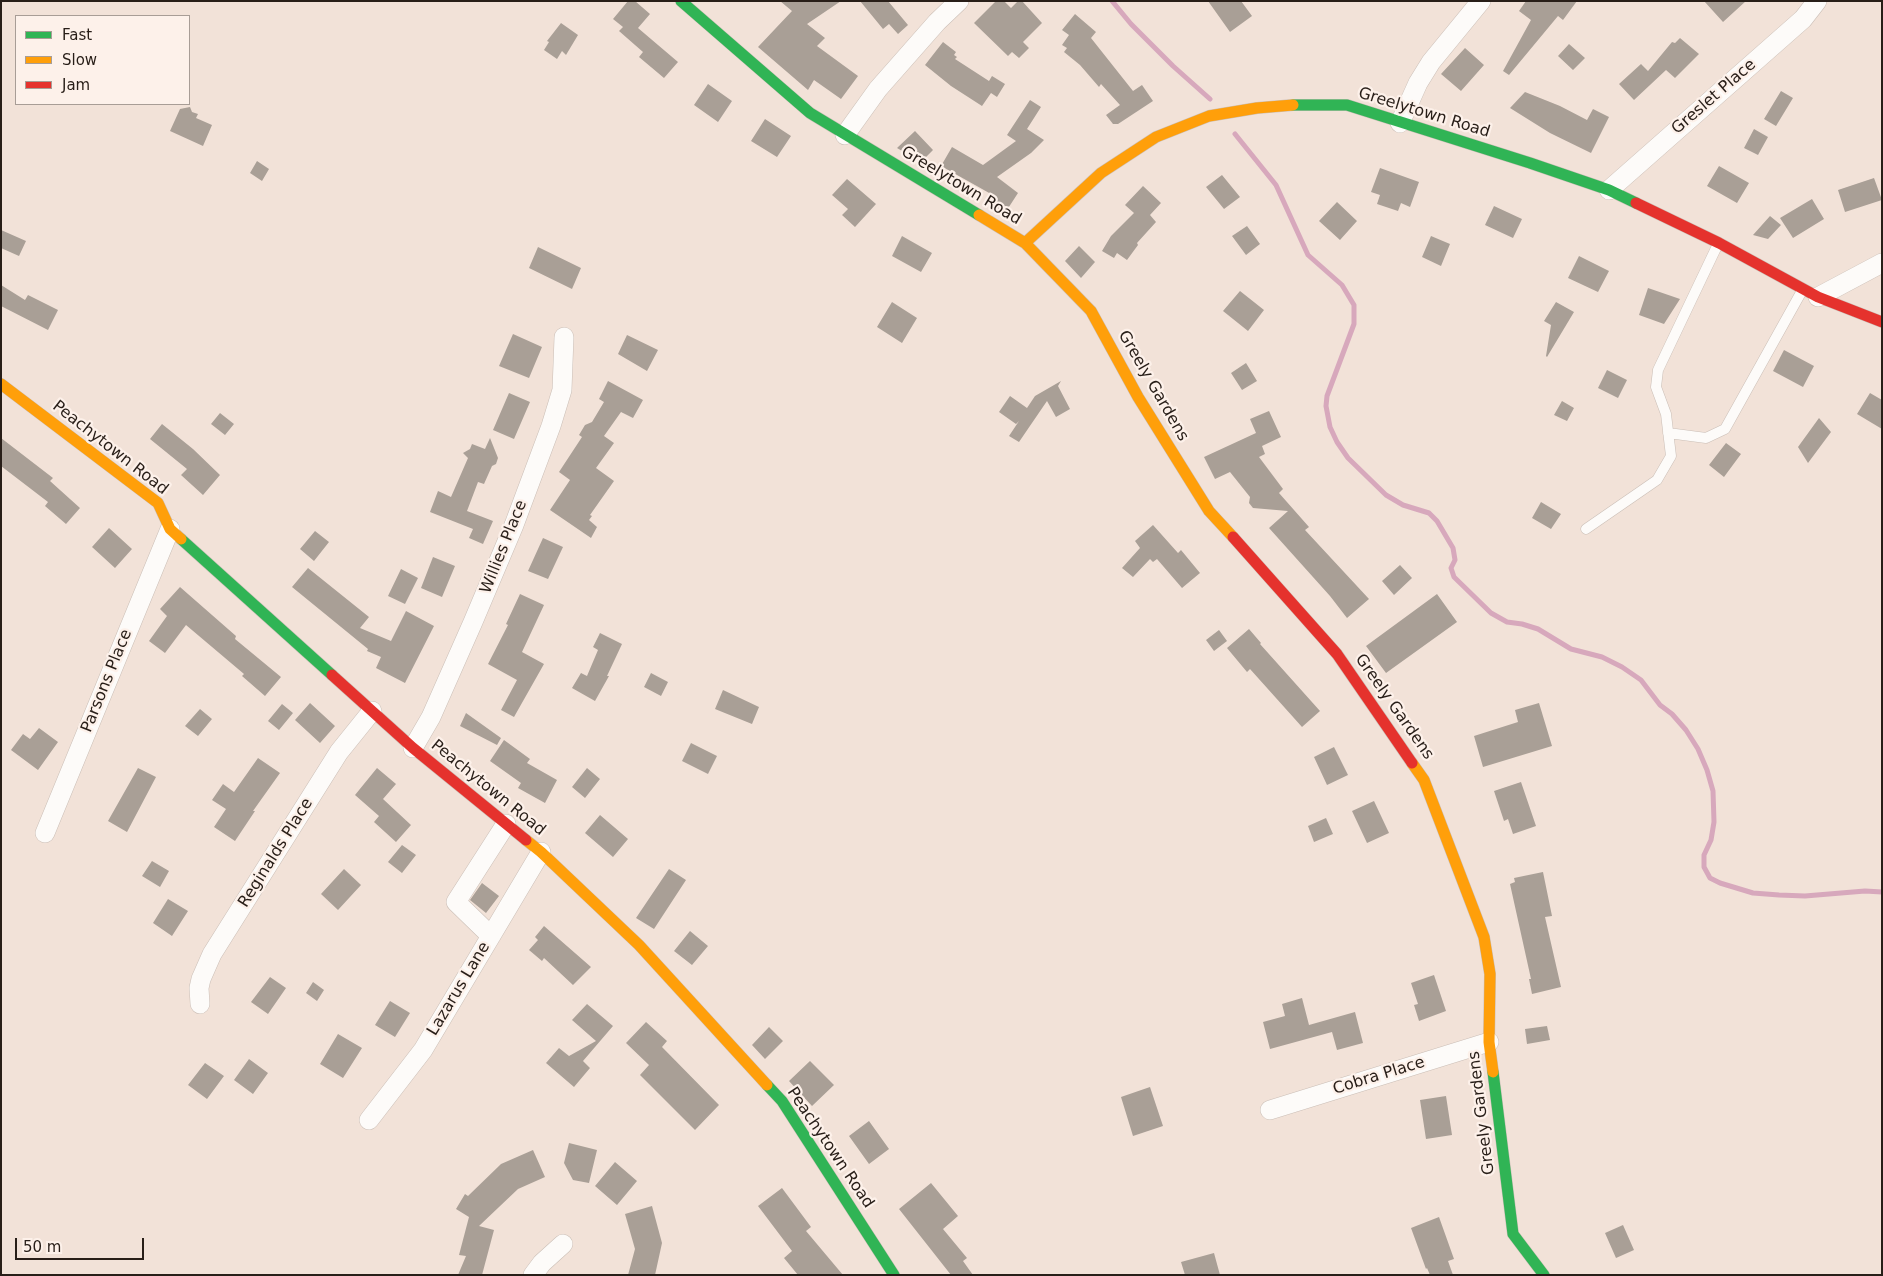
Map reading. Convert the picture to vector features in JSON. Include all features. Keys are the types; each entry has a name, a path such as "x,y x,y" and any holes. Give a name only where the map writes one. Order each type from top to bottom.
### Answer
{"street":[{"name":"Greelytown Road","path":"681,1 810,113 1025,243 1101,173 1156,137 1209,116 1297,105 1347,105 1530,162 1609,190 1719,243 1811,293 1882,322"},
{"path":"845,135 878,89 937,22 959,1"},
{"path":"1400,123 1418,83 1431,62 1481,1"},
{"name":"Greslet Place","path":"1609,190 1802,19 1817,1"},
{"name":"Greely Gardens","path":"1025,243 1091,311 1138,397 1209,511 1338,654 1424,780 1484,937 1490,974 1489,1042 1513,1234 1544,1275"},
{"path":"1811,293 1882,263"},
{"name":"Willies Place","path":"413,748 431,717 463,646 536,467 562,390 564,337"},
{"name":"Peachytown Road","path":"1,384 158,503 170,528 413,748 541,852 639,945 782,1101 894,1275"},
{"name":"Parsons Place","path":"45,833 170,528"},
{"name":"Reginalds Place","path":"200,1004 199,988 201,979 212,954 340,752 372,711"},
{"path":"491,936 456,902 506,824"},
{"name":"Lazarus Lane","path":"369,1120 423,1050 541,852"},
{"name":"Cobra Place","path":"1270,1110 1489,1042"},
{"path":"533,1275 542,1263 563,1244"}],"lane":[{"path":"1586,529 1657,480 1671,456 1666,414 1656,387 1658,370 1719,243"},
{"path":"1668,433 1706,438 1725,429 1811,293"}],"building":[{"path":"628,1 635,1 650,14 638,28 678,62 664,78 639,57 643,52 619,31 623,27 613,19"},
{"path":"780,1 841,1 807,24 825,38 817,46 858,76 841,99 814,80 808,90 758,47 792,11"},
{"path":"860,1 888,1 908,25 898,34 889,24 883,29"},
{"path":"996,1 1004,1 1011,8 1018,1 1022,1 1042,23 1023,42 1029,48 1019,58 1012,52 1008,56 974,23"},
{"path":"1208,1 1241,1 1252,16 1230,32"},
{"path":"1526,1 1577,1 1563,20 1558,16 1509,75 1503,71 1531,20 1519,11"},
{"path":"1704,1 1746,1 1723,22"},
{"path":"1075,14 1096,32 1091,38 1133,91 1142,85 1153,101 1118,124 1113,124 1106,115 1120,105 1101,84 1099,87 1080,65 1064,52 1067,48 1062,45 1069,35 1062,30"},
{"path":"561,23 578,35 566,55 562,51 557,59 544,50 549,42 547,41"},
{"path":"1680,38 1699,54 1675,78 1666,70 1634,100 1619,84 1641,64 1648,71 1672,42 1675,43"},
{"path":"943,42 956,52 954,55 957,57 955,59 989,81 992,76 1005,84 997,97 991,93 982,106 951,86 925,65"},
{"path":"1569,44 1585,58 1573,70 1558,56"},
{"path":"1465,48 1484,65 1461,91 1441,74"},
{"path":"708,84 732,101 718,122 694,105"},
{"path":"1781,91 1793,98 1776,126 1764,119"},
{"path":"1525,92 1560,106 1587,120 1593,109 1609,117 1591,153 1550,133 1510,108"},
{"path":"1030,100 1041,107 1027,129 1044,140 1031,153 997,177 1018,193 1005,213 986,201 991,194 941,166 952,147 983,165 1016,141 1007,135"},
{"path":"190,107 192,112 198,114 196,118 212,125 203,146 170,131 180,109"},
{"path":"765,119 791,136 777,157 751,141"},
{"path":"1754,129 1768,137 1758,155 1744,148"},
{"path":"915,131 933,150 921,162 897,148"},
{"path":"257,161 269,169 262,181 250,173"},
{"path":"1719,166 1749,183 1737,203 1707,186"},
{"path":"1380,168 1419,182 1410,207 1401,203 1398,211 1377,204 1380,195 1371,192"},
{"path":"1222,175 1240,197 1224,209 1206,187"},
{"path":"1874,178 1882,200 1845,212 1838,190"},
{"path":"847,179 876,204 855,227 842,215 848,209 832,195"},
{"path":"1143,186 1161,203 1150,215 1156,222 1137,243 1138,245 1127,260 1117,253 1114,258 1102,251 1111,236 1134,213 1125,205"},
{"path":"1812,199 1824,219 1793,238 1780,218"},
{"path":"1337,202 1357,221 1340,240 1319,221"},
{"path":"1494,206 1522,219 1513,238 1485,225"},
{"path":"1770,216 1781,225 1768,239 1753,235"},
{"path":"1247,226 1260,244 1246,255 1232,236"},
{"path":"1,230 26,241 19,256 1,248"},
{"path":"902,236 932,253 921,272 892,256"},
{"path":"1431,236 1450,244 1441,266 1422,257"},
{"path":"1079,246 1095,262 1081,278 1065,261"},
{"path":"538,247 581,268 572,289 529,268"},
{"path":"1579,256 1609,271 1598,292 1568,278"},
{"path":"1,285 25,300 28,295 58,310 48,330 1,306"},
{"path":"1648,288 1680,299 1664,324 1639,315"},
{"path":"1240,291 1264,310 1248,331 1223,311"},
{"path":"892,302 917,318 902,343 877,327"},
{"path":"1556,302 1574,312 1547,357 1551,325 1544,321"},
{"path":"513,334 542,347 529,378 499,366"},
{"path":"627,335 658,350 647,371 618,354"},
{"path":"1784,350 1814,366 1803,387 1773,371"},
{"path":"1246,363 1257,381 1242,390 1231,373"},
{"path":"1607,370 1627,380 1618,398 1598,388"},
{"path":"608,381 643,400 633,418 621,412 604,436 614,443 596,468 614,481 590,515 592,516 589,520 597,527 591,538 550,510 570,480 559,472 582,437 579,435 585,425 592,422 604,402 599,399"},
{"path":"1061,381 1058,386 1070,409 1056,417 1047,401 1019,442 1009,436 1019,421 1016,424 999,412 1010,396 1027,408 1035,396"},
{"path":"509,393 530,402 514,439 493,430"},
{"path":"1870,393 1882,400 1882,429 1857,414"},
{"path":"1562,401 1574,408 1567,421 1554,415"},
{"path":"1269,411 1281,437 1262,446 1265,454 1259,457 1283,489 1279,493 1309,527 1305,530 1369,599 1347,618 1330,596 1269,528 1288,511 1253,508 1249,503 1250,497 1230,472 1215,479 1204,457 1256,433 1250,419"},
{"path":"220,413 234,424 225,435 211,424"},
{"path":"1819,418 1831,432 1808,463 1798,447"},
{"path":"162,424 193,449 220,475 203,495 181,475 187,469 150,439"},
{"path":"1,438 53,478 50,481 80,508 66,524 45,506 48,502 1,466"},
{"path":"490,438 498,458 484,484 478,482 467,511 493,521 483,544 469,538 473,529 430,512 438,491 451,497 468,458 463,453 470,449 472,444 485,449"},
{"path":"1726,443 1741,454 1724,477 1709,465"},
{"path":"1541,502 1561,514 1551,529 1532,518"},
{"path":"1153,525 1178,553 1181,550 1200,573 1182,588 1157,559 1153,562 1150,559 1133,577 1122,568 1140,548 1135,541"},
{"path":"109,528 132,549 115,568 92,547"},
{"path":"315,531 329,542 314,561 300,549"},
{"path":"543,538 563,547 548,579 528,571"},
{"path":"433,557 455,566 442,597 421,588"},
{"path":"1400,565 1412,578 1394,595 1382,581"},
{"path":"308,568 369,617 360,628 391,641 406,611 434,626 405,683 376,668 381,657 367,651 368,649 292,587"},
{"path":"401,569 418,578 405,604 388,596"},
{"path":"180,587 236,636 235,639 281,677 265,696 242,676 244,674 186,625 165,653 149,641 167,616 160,609"},
{"path":"520,594 544,605 522,652 544,664 514,717 501,710 517,680 488,664 508,625 506,624"},
{"path":"1437,594 1457,622 1386,673 1366,646"},
{"path":"1249,629 1260,644 1320,711 1302,727 1250,669 1247,672 1227,648"},
{"path":"1219,630 1227,641 1214,651 1206,640"},
{"path":"600,633 622,644 607,676 609,676 595,701 572,688 581,673 587,676 598,650 593,647"},
{"path":"651,673 668,682 661,696 644,687"},
{"path":"723,690 759,707 752,724 715,709"},
{"path":"310,703 335,726 320,743 295,720"},
{"path":"1539,703 1552,746 1483,767 1474,736 1518,722 1515,710"},
{"path":"282,704 293,713 279,730 268,721"},
{"path":"200,709 212,719 198,736 185,726"},
{"path":"466,713 501,738 497,745 460,726"},
{"path":"39,728 58,742 38,770 11,750 23,734 30,739"},
{"path":"504,740 530,759 527,763 557,780 545,803 518,788 521,783 490,761"},
{"path":"691,743 717,756 708,774 682,761"},
{"path":"1334,747 1348,775 1327,785 1314,757"},
{"path":"258,758 280,773 253,811 255,811 235,841 214,827 226,809 212,800 223,784 234,792"},
{"path":"138,768 156,777 127,832 108,821"},
{"path":"377,768 396,784 383,799 411,825 396,842 374,822 379,816 355,795"},
{"path":"587,768 600,779 585,798 572,787"},
{"path":"1521,782 1536,826 1513,834 1508,819 1504,821 1494,791"},
{"path":"1374,801 1389,833 1367,843 1352,811"},
{"path":"600,815 628,839 613,857 585,833"},
{"path":"1326,818 1333,834 1314,842 1308,826"},
{"path":"402,845 416,855 402,873 388,862"},
{"path":"152,861 169,871 160,887 142,876"},
{"path":"344,869 361,885 338,910 321,894"},
{"path":"669,869 686,880 654,929 636,918"},
{"path":"1543,872 1552,916 1545,917 1561,987 1532,994 1529,979 1531,979 1510,884 1515,882 1514,878"},
{"path":"482,883 499,896 486,913 470,900"},
{"path":"168,899 188,911 172,936 153,923"},
{"path":"544,926 591,967 573,985 544,958 542,961 529,950 538,940 535,937"},
{"path":"690,931 708,946 692,965 674,951"},
{"path":"1434,975 1446,1011 1419,1021 1414,1005 1418,1004 1411,983"},
{"path":"270,977 286,988 268,1014 251,1002"},
{"path":"313,982 324,990 317,1001 306,993"},
{"path":"1302,998 1309,1025 1355,1012 1363,1043 1337,1050 1332,1032 1270,1049 1263,1022 1285,1016 1282,1004"},
{"path":"390,1001 410,1013 395,1037 375,1025"},
{"path":"587,1004 613,1026 583,1061 590,1068 574,1087 546,1063 559,1048 569,1056 596,1041 572,1020"},
{"path":"646,1022 667,1041 662,1047 719,1105 695,1130 640,1075 649,1065 626,1043"},
{"path":"1547,1026 1550,1040 1527,1044 1525,1029"},
{"path":"769,1027 783,1041 765,1059 752,1045"},
{"path":"338,1034 362,1048 343,1078 320,1064"},
{"path":"249,1059 268,1073 253,1094 234,1080"},
{"path":"810,1061 834,1085 812,1106 789,1081"},
{"path":"205,1063 224,1076 207,1099 188,1085"},
{"path":"1150,1087 1163,1126 1133,1136 1121,1097"},
{"path":"1446,1096 1452,1135 1426,1139 1420,1100"},
{"path":"869,1121 889,1149 869,1164 849,1136"},
{"path":"569,1143 597,1150 589,1183 573,1180 564,1163"},
{"path":"533,1150 545,1177 518,1189 479,1226 494,1230 482,1275 458,1275 466,1256 459,1255 469,1217 456,1209 465,1194 468,1196 501,1164"},
{"path":"615,1162 637,1181 617,1205 595,1186"},
{"path":"931,1183 958,1216 943,1229 967,1258 963,1261 973,1275 951,1275 899,1209"},
{"path":"782,1188 811,1227 806,1231 843,1275 798,1275 784,1258 792,1251 758,1206"},
{"path":"652,1206 662,1243 655,1275 628,1275 635,1249 625,1214"},
{"path":"1439,1217 1454,1259 1448,1261 1453,1275 1430,1275 1411,1228"},
{"path":"1623,1225 1634,1250 1616,1258 1605,1233"},
{"path":"1214,1253 1220,1275 1185,1275 1181,1262"}],"waterway":[{"path":"1112,1 1131,24 1173,66 1210,99"},
{"path":"1235,134 1276,185 1308,255 1342,285 1354,305 1354,324 1327,396 1326,406 1330,427 1348,458 1386,495 1403,505 1429,513 1437,521 1453,548 1455,560 1451,568 1454,577 1491,613 1507,622 1538,629 1571,649 1602,657 1622,667 1641,680 1660,705 1672,714 1686,730 1698,749 1713,791 1714,822 1711,840 1704,855 1704,867 1710,878 1753,893 1805,896 1865,891 1882,892"}],"traffic: fast":[{"path":"681,1 810,113 979,215"},
{"path":"1293,105 1347,105 1530,163 1609,190 1636,203"},
{"path":"181,539 332,675"},
{"path":"1493,1072 1513,1234 1544,1275"},
{"path":"767,1085 782,1101 894,1275"}],"traffic: slow":[{"path":"979,215 1025,243 1101,173 1156,137 1209,116 1257,108 1293,105"},
{"path":"1025,243 1091,311 1138,397 1209,511 1233,537"},
{"path":"1,384 158,503 170,529 181,539"},
{"path":"1412,763 1424,780 1484,937 1490,974 1489,1042 1493,1072"},
{"path":"526,840 639,945 767,1085"}],"traffic: jam":[{"path":"1636,203 1719,243 1818,297 1882,322"},
{"path":"1233,537 1337,654 1412,763"},
{"path":"332,675 413,748 526,840"}]}
